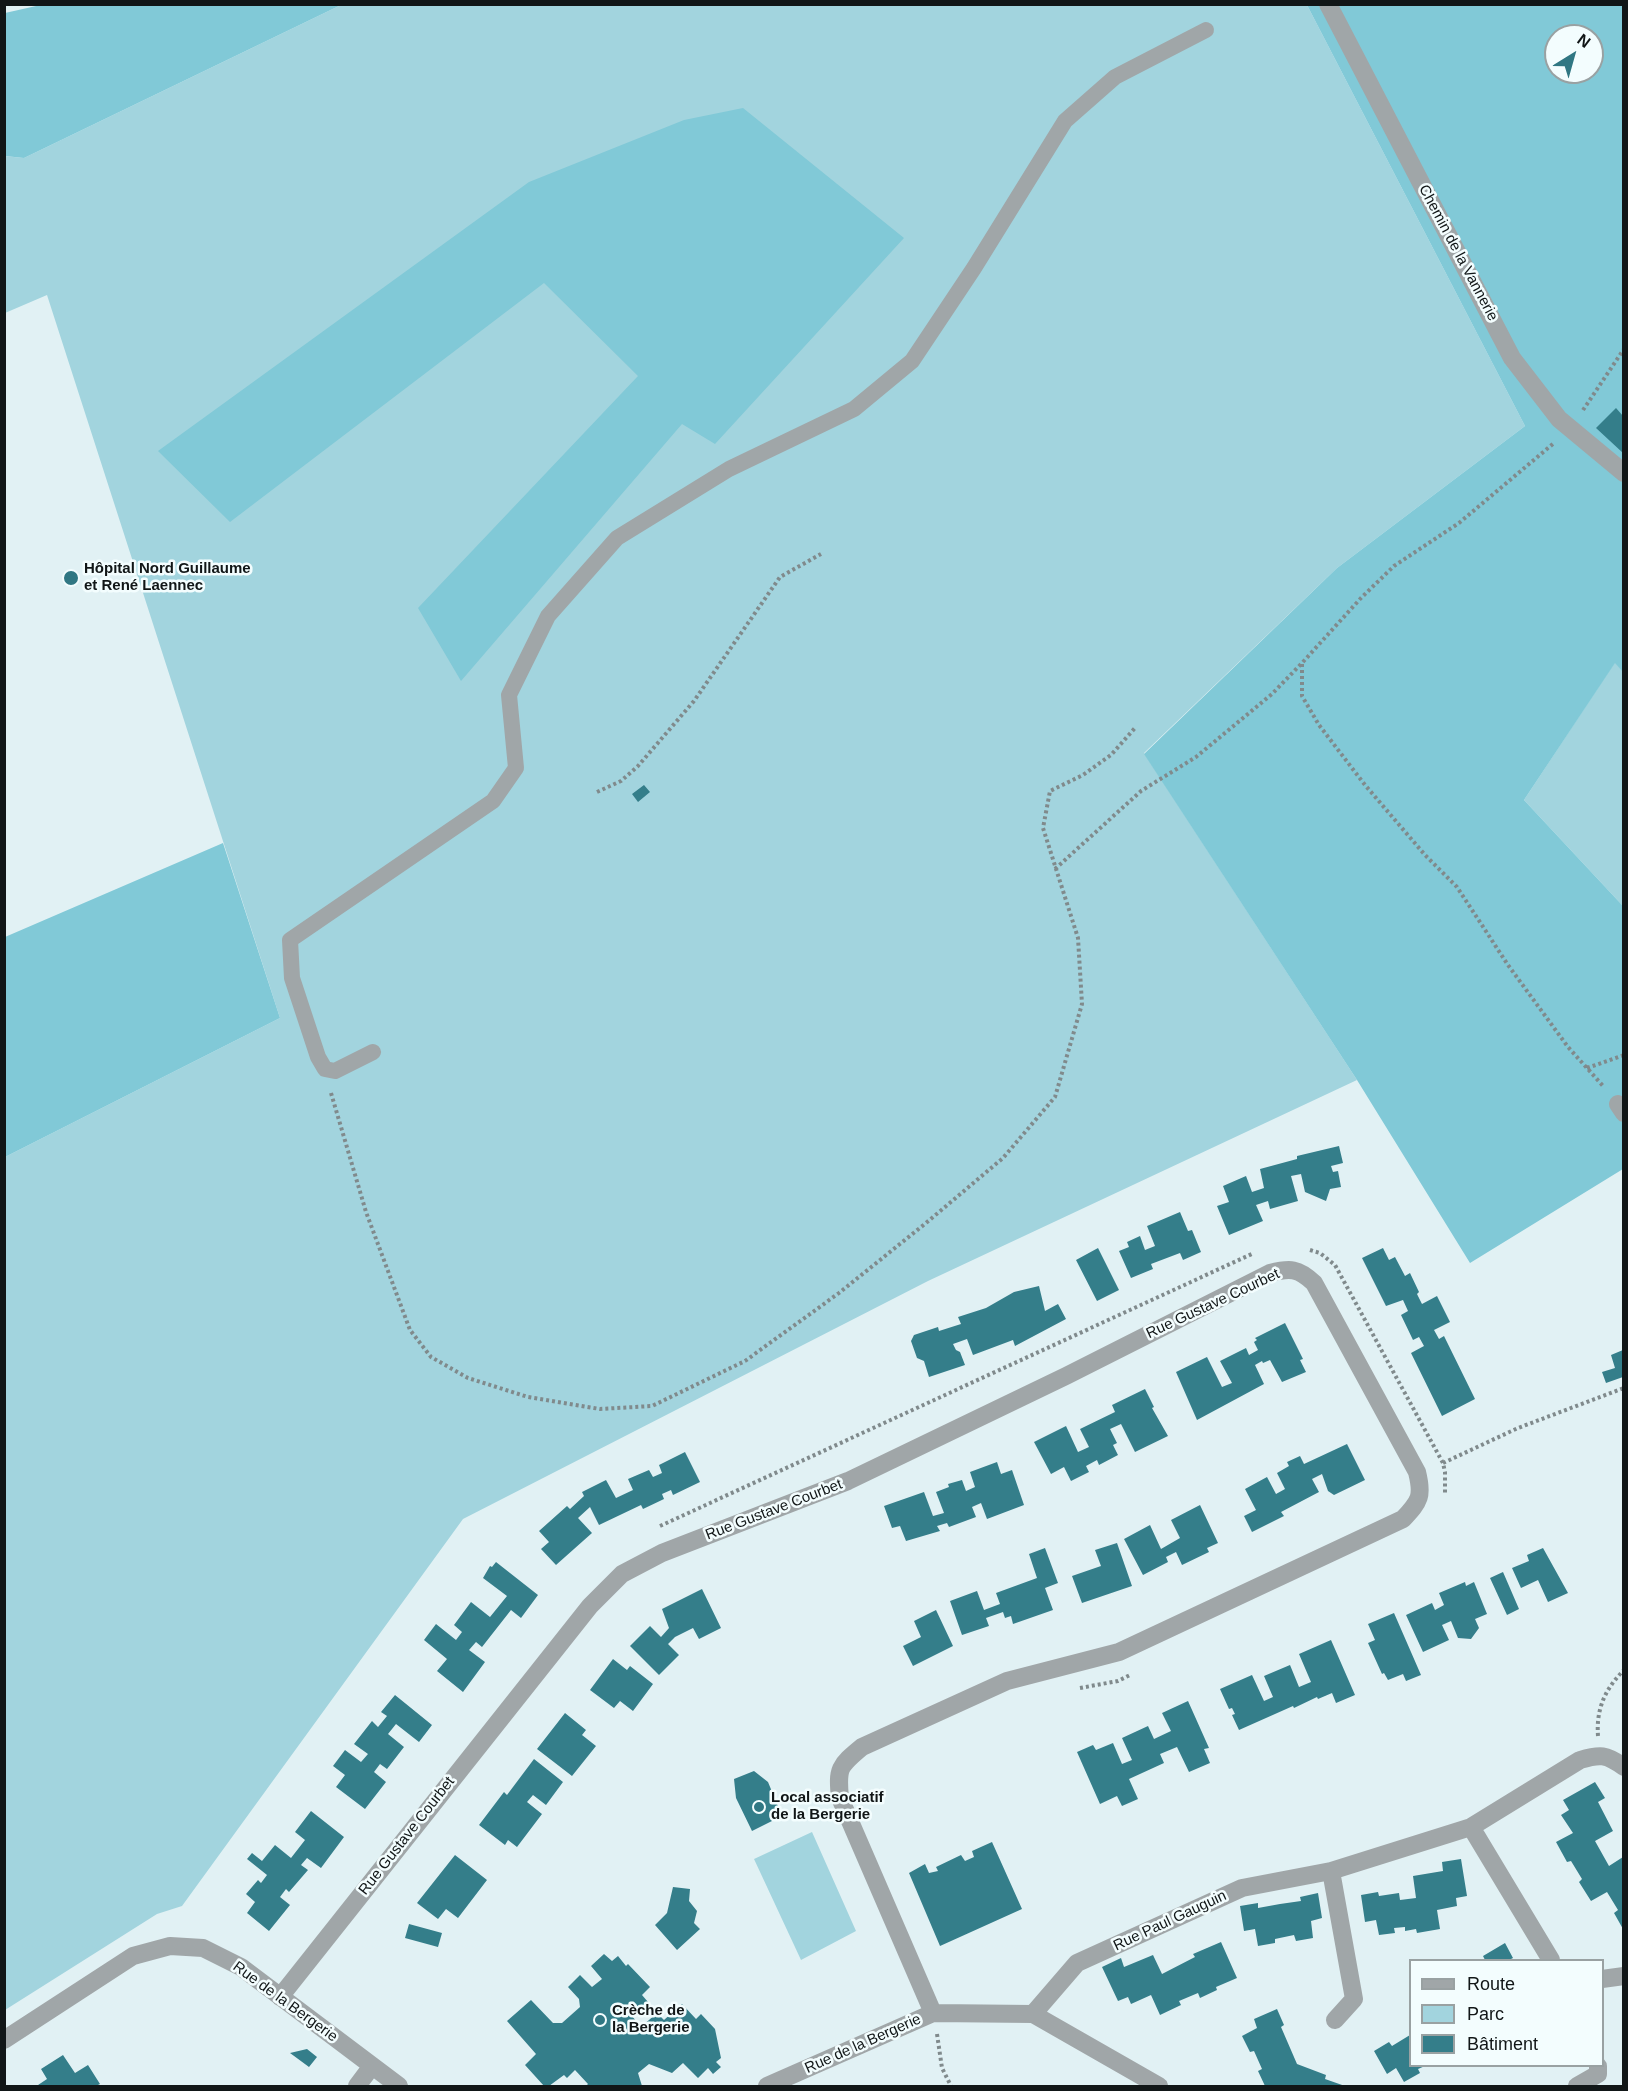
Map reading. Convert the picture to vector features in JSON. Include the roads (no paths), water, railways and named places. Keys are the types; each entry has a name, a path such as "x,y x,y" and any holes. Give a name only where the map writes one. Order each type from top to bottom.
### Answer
{"street":[{"name":"Chemin de la Vannerie","path":"1328,4 1512,358 1559,419 1623,473"},
{"name":"Rue Gustave Courbet","path":"280,1997 590,1606 622,1574 662,1553 848,1481 1270,1274 1288,1269 1304,1273 1320,1292 1417,1472 1421,1488 1417,1503 1403,1519 1119,1652 1007,1681 862,1747 848,1758 837,1774 840,1798 933,2013"},
{"name":"Rue Paul Gauguin","path":"1033,2014 1077,1963 1242,1888 1331,1871 1471,1827 1580,1760 1599,1754 1623,1767"},
{"path":"1471,1827 1550,1959"},
{"path":"1331,1871 1354,1999 1335,2020"},
{"name":"Rue de la Bergerie","path":"4,2040 133,1956 170,1946 203,1948 241,1967 399,2086"},
{"path":"1604,1979 1623,1976"},
{"name":"Rue de la Bergerie","path":"766,2086 933,2013 1033,2014 1159,2086"},
{"path":"357,2086 372,2067"},
{"path":"1577,2086 1598,2074 1598,2067"}],"lane":[{"path":"373,1052 335,1071 325,1069 318,1057 292,978 290,940 494,801 516,768 509,695 548,616 617,538 729,469 854,409 912,361 974,268 1065,121 1115,77 1206,30"}],"place":[{"name":"Hôpital Nord Guillaume et René Laennec","path":"71,578"},
{"name":"Local associatif de la Bergerie","path":"759,1807"},
{"name":"Crèche de la Bergerie","path":"600,2020"}]}
